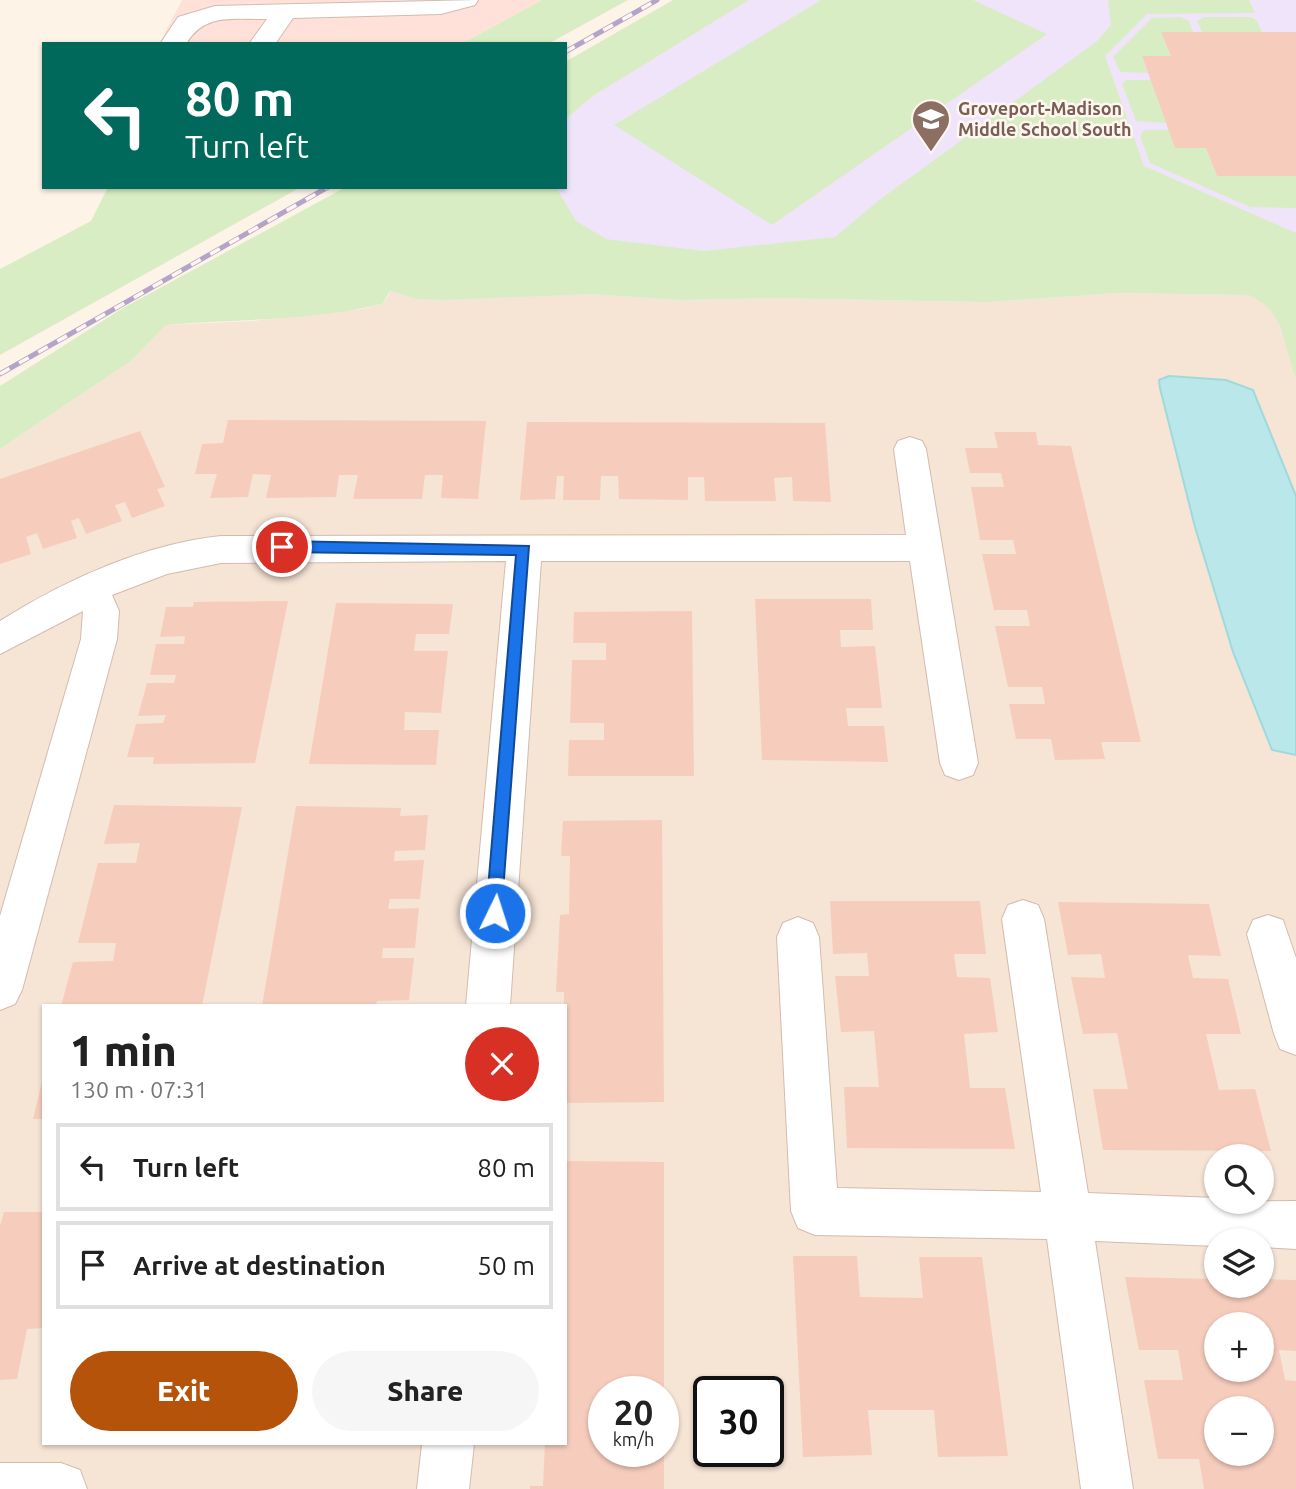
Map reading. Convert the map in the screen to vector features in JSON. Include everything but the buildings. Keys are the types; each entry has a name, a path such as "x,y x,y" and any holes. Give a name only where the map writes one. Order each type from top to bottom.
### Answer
{"street":[{"path":"174,42 187,22 215,13 442,8 466,0"},
{"path":"263,42 286,11"},
{"path":"910,449 959,763"},
{"path":"0,639 25,623 92,590 187,554 282,547 524,550 926,548"},
{"path":"488,1004 524,550"},
{"path":"0,990 99,639 101,611 92,590"},
{"path":"1023,919 1107,1489"},
{"path":"1268,934 1296,1034"},
{"path":"798,937 815,1212 1068,1216 1296,1225"},
{"path":"443,1489 448,1445"},
{"path":"0,1489 61,1489"}],"shaded area":[{"path":"182,0 542,0 465,42 160,42"},
{"name":"Groveport-Madison Middle School South","path":"742,0 1296,0 1296,345 1281,334 1276,315 1266,303 1248,295 1117,293 986,302 775,298 680,300 592,294 444,300 417,299 391,292 391,280 459,189 567,189 567,118 593,96"},
{"path":"391,280 680,300 775,298 986,302 1117,293 1248,295 1266,303 1276,315 1296,345 1296,1489 0,1489 0,449 131,361 166,325 252,321 363,309 382,304 389,295"}],"green space":[{"path":"542,0 628,0 552,42 465,42"},
{"path":"673,0 749,0 593,96 567,118 567,61"},
{"path":"821,0 973,0 1047,34 772,225 614,125"},
{"path":"1108,0 1249,0 1255,13 1147,14 1105,56 1144,166 1296,233 1296,377 1276,318 1260,302 1248,295 1117,293 986,302 775,298 680,300 592,294 444,300 417,299 390,291 382,304 356,310 275,319 166,325 131,361 0,449 0,386 123,308 342,189 557,189 576,221 606,239 704,251 835,237 878,201 1097,41 1111,25"},
{"path":"1180,17 1189,21 1193,32 1162,32 1171,56 1142,56 1148,73 1120,72 1113,57 1152,18"},
{"path":"1204,17 1251,17 1257,21 1262,32 1202,32 1197,21"},
{"path":"1126,80 1151,80 1166,123 1136,121 1122,84"},
{"path":"1144,130 1169,130 1206,148 1217,176 1296,176 1296,208 1250,207 1150,163 1140,136"},
{"path":"107,189 297,189 0,355 0,269 91,221"}],"water":[{"path":"1169,376 1226,380 1253,390 1296,496 1296,755 1272,750 1233,652 1195,527 1160,388 1159,380"}],"railway":[{"path":"567,51 657,0"},
{"path":"0,374 324,189"}],"place":[{"name":"Groveport-Madison Middle School South","path":"931,153"}],"route":[{"path":"282,547 524,550 495,913"}]}
